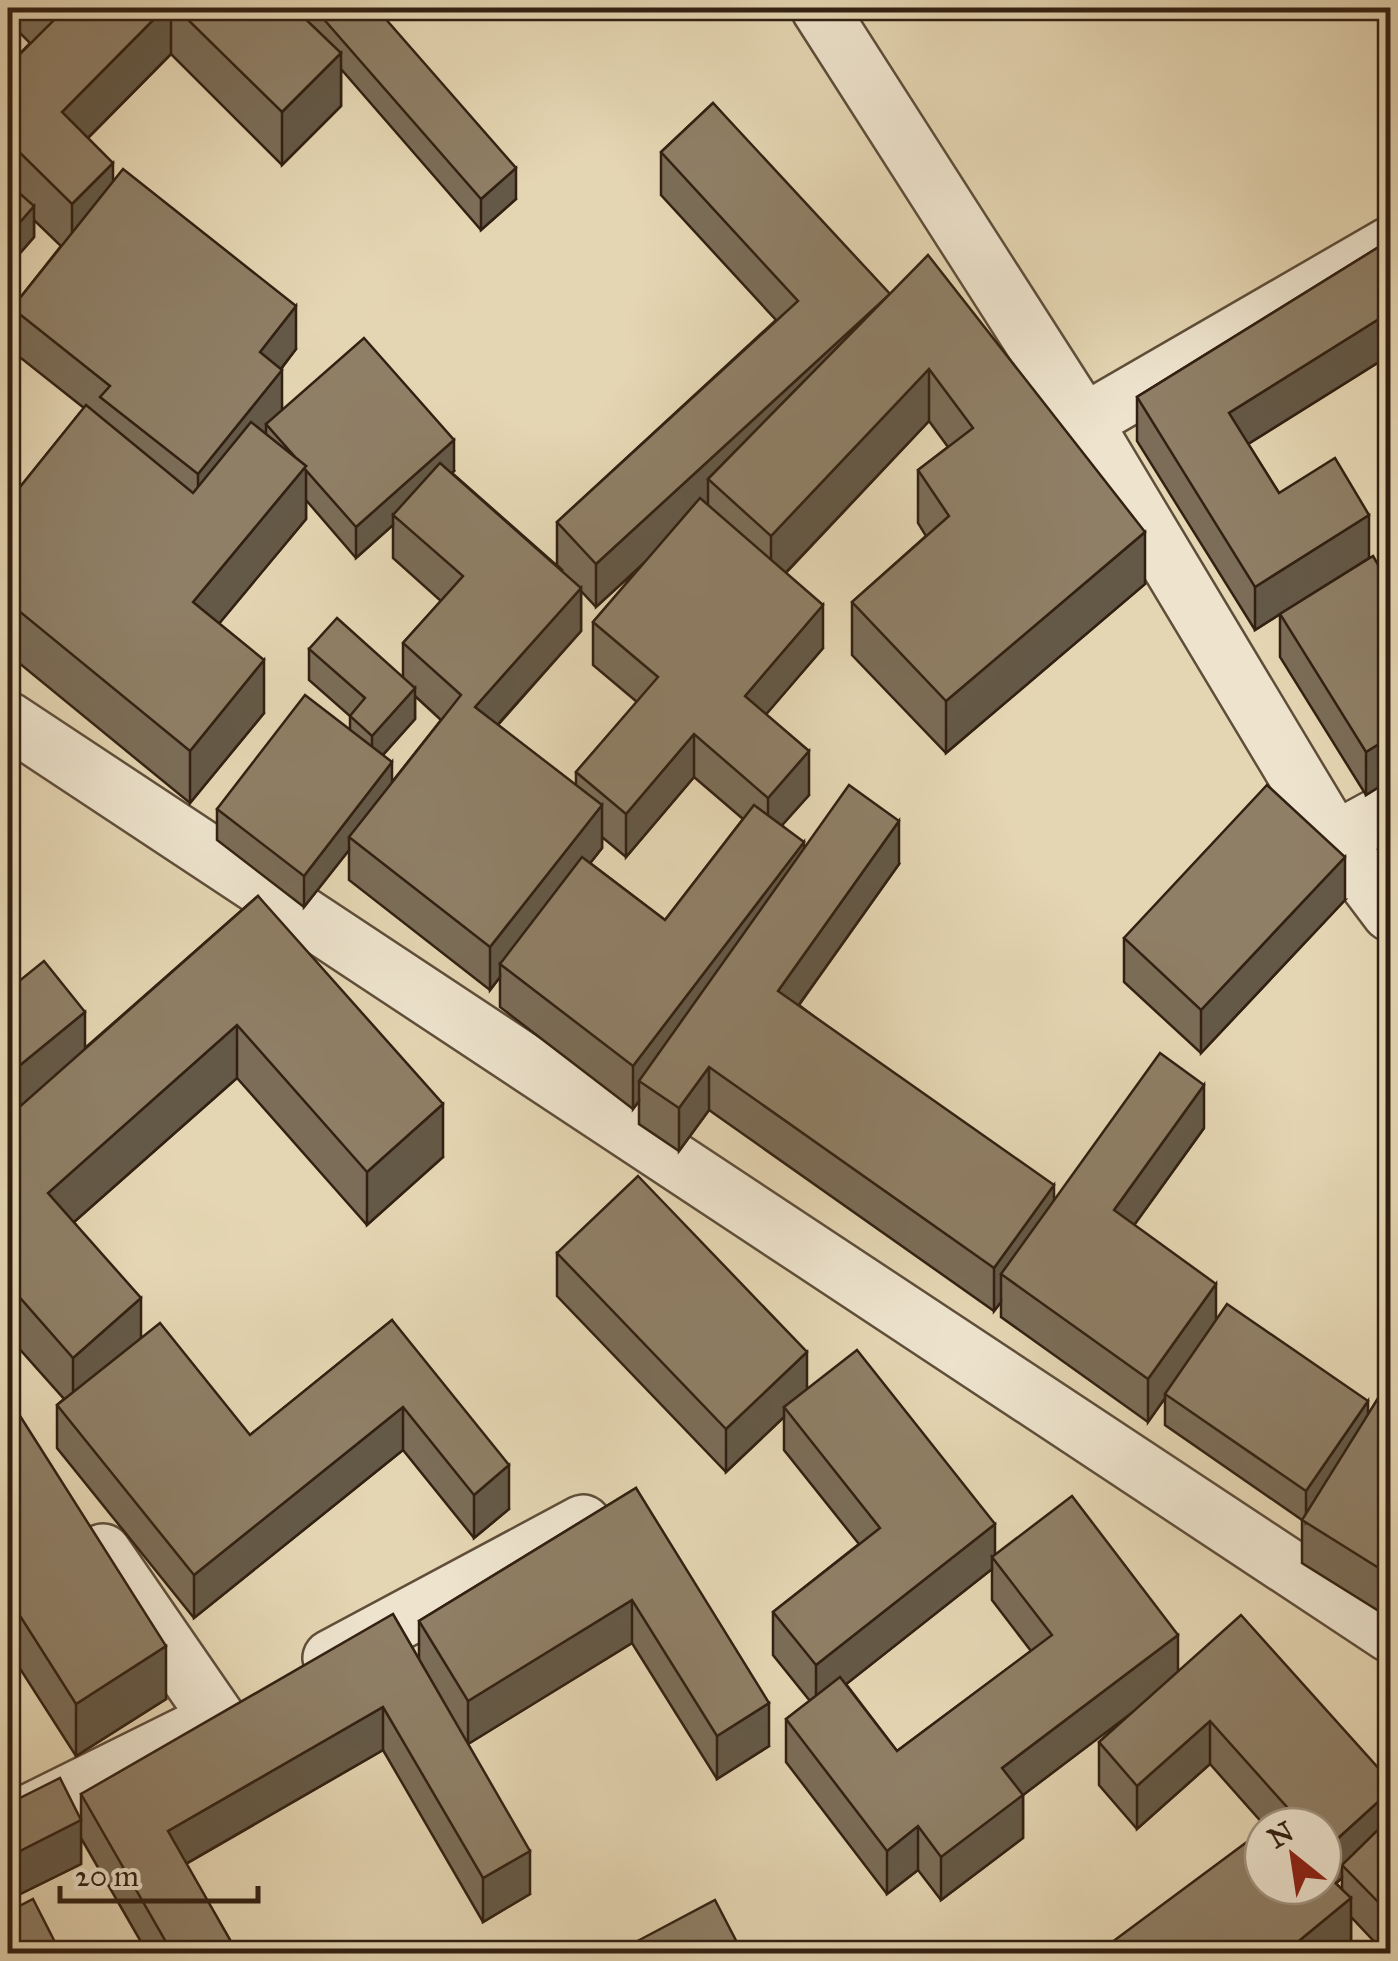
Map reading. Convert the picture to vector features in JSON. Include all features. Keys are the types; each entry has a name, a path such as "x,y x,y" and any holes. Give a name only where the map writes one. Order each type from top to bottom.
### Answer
{"street":[{"path":"819,8 1084,422 1335,840 1390,913"},
{"path":"1084,422 1390,245"},
{"path":"8,720 1390,1634"},
{"path":"1335,840 1390,810"},
{"path":"74,1510 218,1718"},
{"path":"8,1824 218,1718 584,1523"}],"building":[{"path":"47,8 165,8 62,112 113,163 72,204 8,141 8,66 57,17"},
{"path":"176,8 294,8 341,53 282,112"},
{"path":"314,8 376,8 516,168 481,199"},
{"path":"713,103 890,294 596,564 557,522 798,301 661,152"},
{"path":"123,169 296,306 260,352 282,370 198,474 100,397 110,386 12,308"},
{"path":"8,183 34,206 8,236"},
{"path":"1390,240 1390,312 1229,413 1279,493 1335,458 1369,515 1255,587 1137,397"},
{"path":"928,255 1145,532 946,701 852,602 949,516 918,470 973,428 929,369 771,536 708,479"},
{"path":"364,338 454,440 356,527 266,424"},
{"path":"86,405 193,493 251,422 306,466 193,602 264,660 190,751 8,602 8,502"},
{"path":"440,463 581,588 475,707 602,805 490,947 349,837 461,695 403,643 463,576 393,515"},
{"path":"700,498 823,605 745,696 809,751 768,798 694,734 626,814 576,772 658,677 593,622"},
{"path":"1373,556 1390,585 1390,737 1366,752 1280,614"},
{"path":"337,618 415,688 372,736 350,716 365,698 309,649"},
{"path":"305,695 392,762 304,876 217,809"},
{"path":"849,785 899,821 778,991 1054,1185 994,1268 709,1067 679,1108 639,1081"},
{"path":"1267,785 1345,857 1201,1010 1124,938"},
{"path":"754,805 804,842 633,1066 500,964 582,857 665,920"},
{"path":"258,896 443,1104 367,1172 237,1025 48,1193 141,1298 73,1358 8,1284 8,1117"},
{"path":"44,961 85,1012 8,1075 8,990"},
{"path":"1160,1053 1204,1085 1114,1210 1216,1284 1148,1379 1001,1274"},
{"path":"638,1176 807,1352 726,1429 557,1253"},
{"path":"1227,1304 1368,1401 1306,1491 1165,1394"},
{"path":"392,1320 509,1465 474,1495 403,1407 194,1575 57,1405 160,1323 250,1435"},
{"path":"857,1350 995,1524 816,1665 773,1612 880,1528 784,1407"},
{"path":"1390,1379 1390,1575 1302,1520"},
{"path":"8,1397 166,1646 76,1704 8,1597"},
{"path":"636,1488 769,1703 717,1736 632,1600 468,1701 419,1621"},
{"path":"1072,1496 1178,1635 1002,1768 1023,1795 941,1857 918,1826 887,1851 786,1719 840,1677 897,1751 1052,1635 992,1557"},
{"path":"393,1614 530,1851 483,1878 383,1707 168,1831 238,1954 173,1954 81,1794"},
{"path":"1241,1615 1390,1781 1390,1791 1343,1834 1343,1806 1286,1806 1210,1721 1137,1786 1099,1742"},
{"path":"60,1778 81,1820 8,1857 8,1804"},
{"path":"1390,1818 1390,1914 1343,1866"},
{"path":"1243,1845 1243,1906 1341,1906 1283,1954 1096,1954"},
{"path":"33,1899 61,1954 8,1954 8,1912"},
{"path":"715,1900 743,1954 613,1954"}]}
